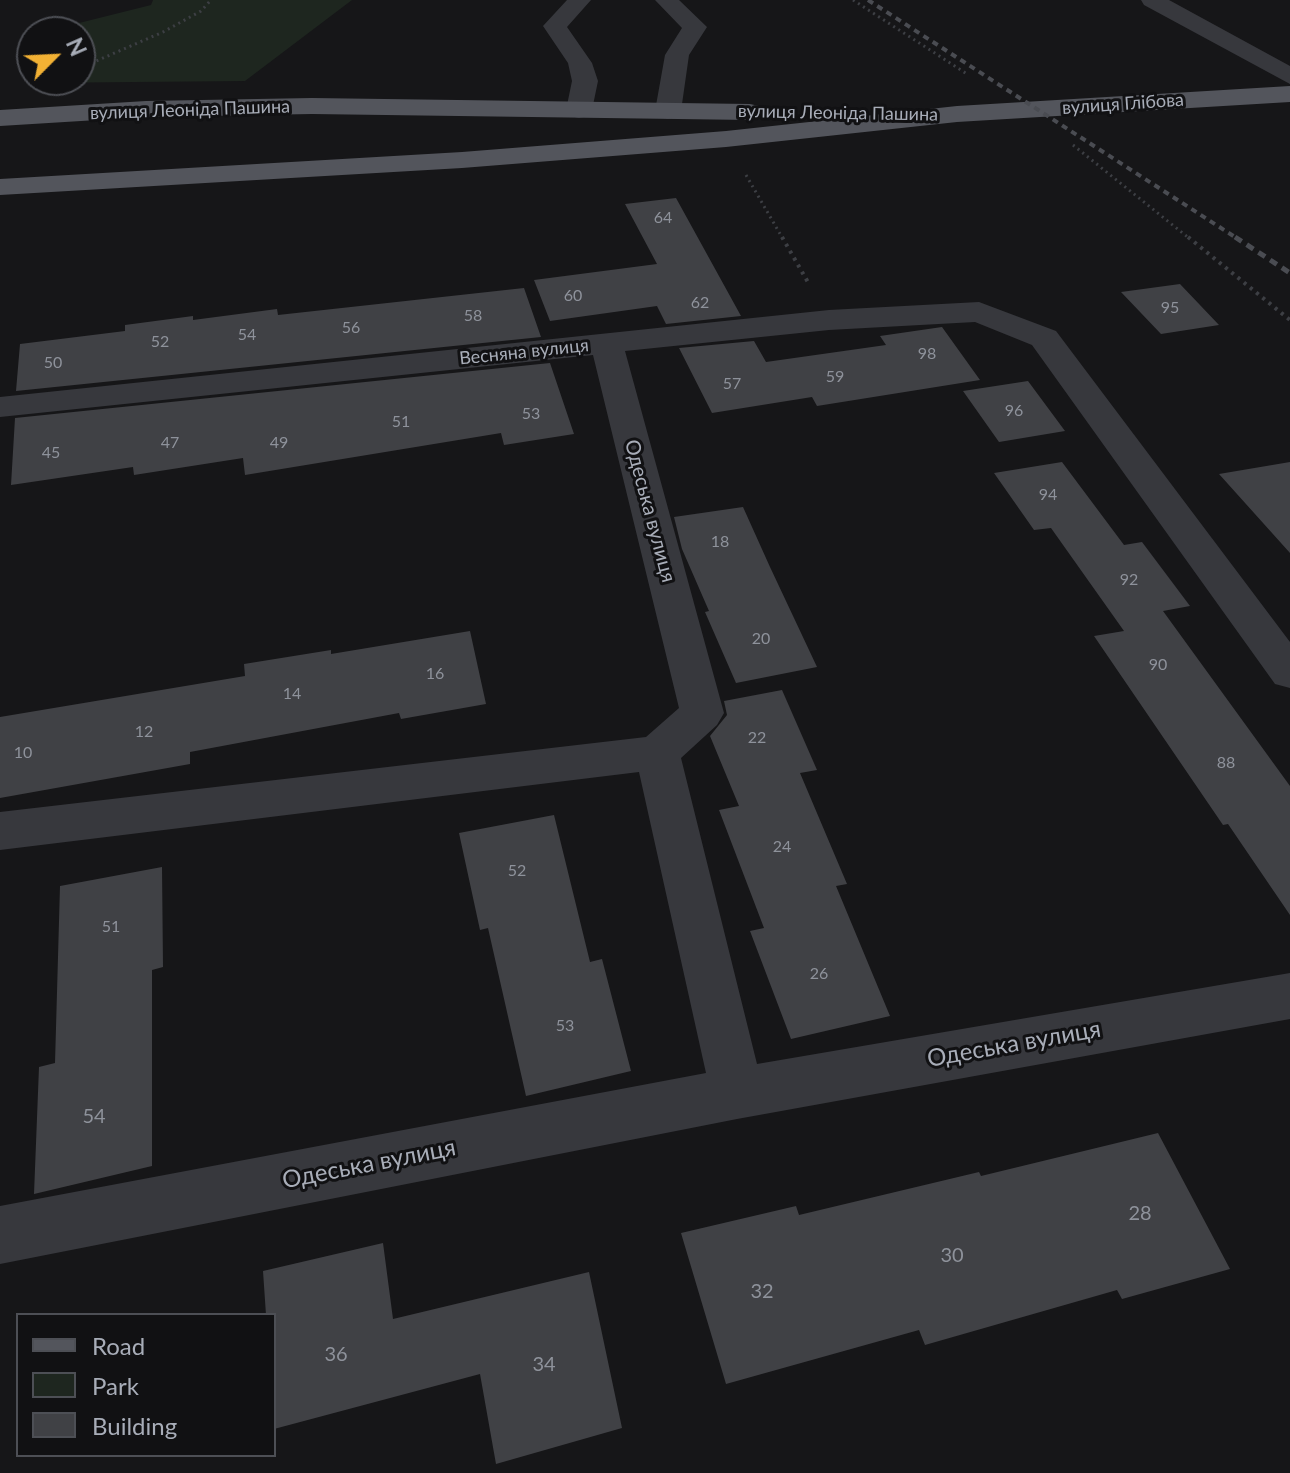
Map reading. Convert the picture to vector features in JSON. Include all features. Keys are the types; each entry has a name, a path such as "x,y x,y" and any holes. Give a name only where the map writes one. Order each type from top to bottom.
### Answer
{"main road":[{"name":"вулиця Глібова","path":"957,114 1290,94"},
{"name":"вулиця Леоніда Пашина","path":"0,118 146,109 312,106 957,114"},
{"name":"вулиця Леоніда Пашина","path":"0,187 462,160 726,139 957,114"}],"street":[{"path":"579,110 585,81 580,63 555,26 580,0"},
{"path":"666,0 695,27 677,55 668,111"},
{"path":"1152,0 1290,76"},
{"name":"Весняна вулиця","path":"0,407 829,320 979,312 1044,338 1290,673"},
{"name":"Одеська вулиця","path":"606,343 702,713 657,753"},
{"path":"0,831 657,753 737,1093"},
{"name":"Одеська вулиця","path":"0,1235 737,1093 1290,996"}],"path":[{"path":"96,61 163,32 201,11 211,0"},
{"path":"853,0 969,75"},
{"path":"1023,110 1089,157 1290,320"},
{"path":"726,139 829,320"}],"green space":[{"path":"153,0 352,0 245,81 96,82 96,19 151,5"}],"building":[{"path":"676,198 741,316 666,324 657,306 550,321 534,280 657,264 625,204"},
{"path":"1180,284 1219,325 1161,334 1121,292"},
{"path":"524,288 541,337 16,391 20,344 125,331 125,325 193,316 193,320 277,309 278,315"},
{"path":"942,327 980,380 817,406 812,397 712,413 679,348 754,341 766,362 886,345 880,336"},
{"path":"550,363 574,434 504,445 501,433 245,475 243,458 134,475 133,467 11,485 15,418"},
{"path":"1028,381 1065,431 999,442 963,391"},
{"path":"1062,462 1124,545 1142,542 1190,606 1163,611 1290,786 1290,915 1228,824 1223,825 1094,636 1124,631 1051,528 1034,530 994,473"},
{"path":"1290,462 1290,553 1219,474"},
{"path":"743,507 817,667 736,683 705,612 709,611 682,549 674,517"},
{"path":"470,631 486,704 401,719 399,713 190,752 190,764 0,798 0,717 245,676 244,664 331,650 331,654"},
{"path":"782,690 817,770 800,773 847,884 836,886 890,1016 791,1039 750,931 764,928 719,810 739,806 710,736 727,715 724,701"},
{"path":"554,815 590,962 602,959 631,1071 526,1096 488,928 480,930 459,833"},
{"path":"162,867 163,967 152,970 152,1166 34,1194 39,1067 55,1063 60,886"},
{"path":"1158,1133 1230,1269 1122,1299 1117,1290 925,1345 919,1330 726,1384 681,1233 796,1206 799,1215 979,1172 981,1176"},
{"path":"383,1243 393,1319 589,1272 622,1428 496,1464 480,1374 276,1428 276,1313 266,1313 263,1271"}],"railway":[{"path":"868,0 1238,239"},
{"path":"1235,237 1290,273"}]}
